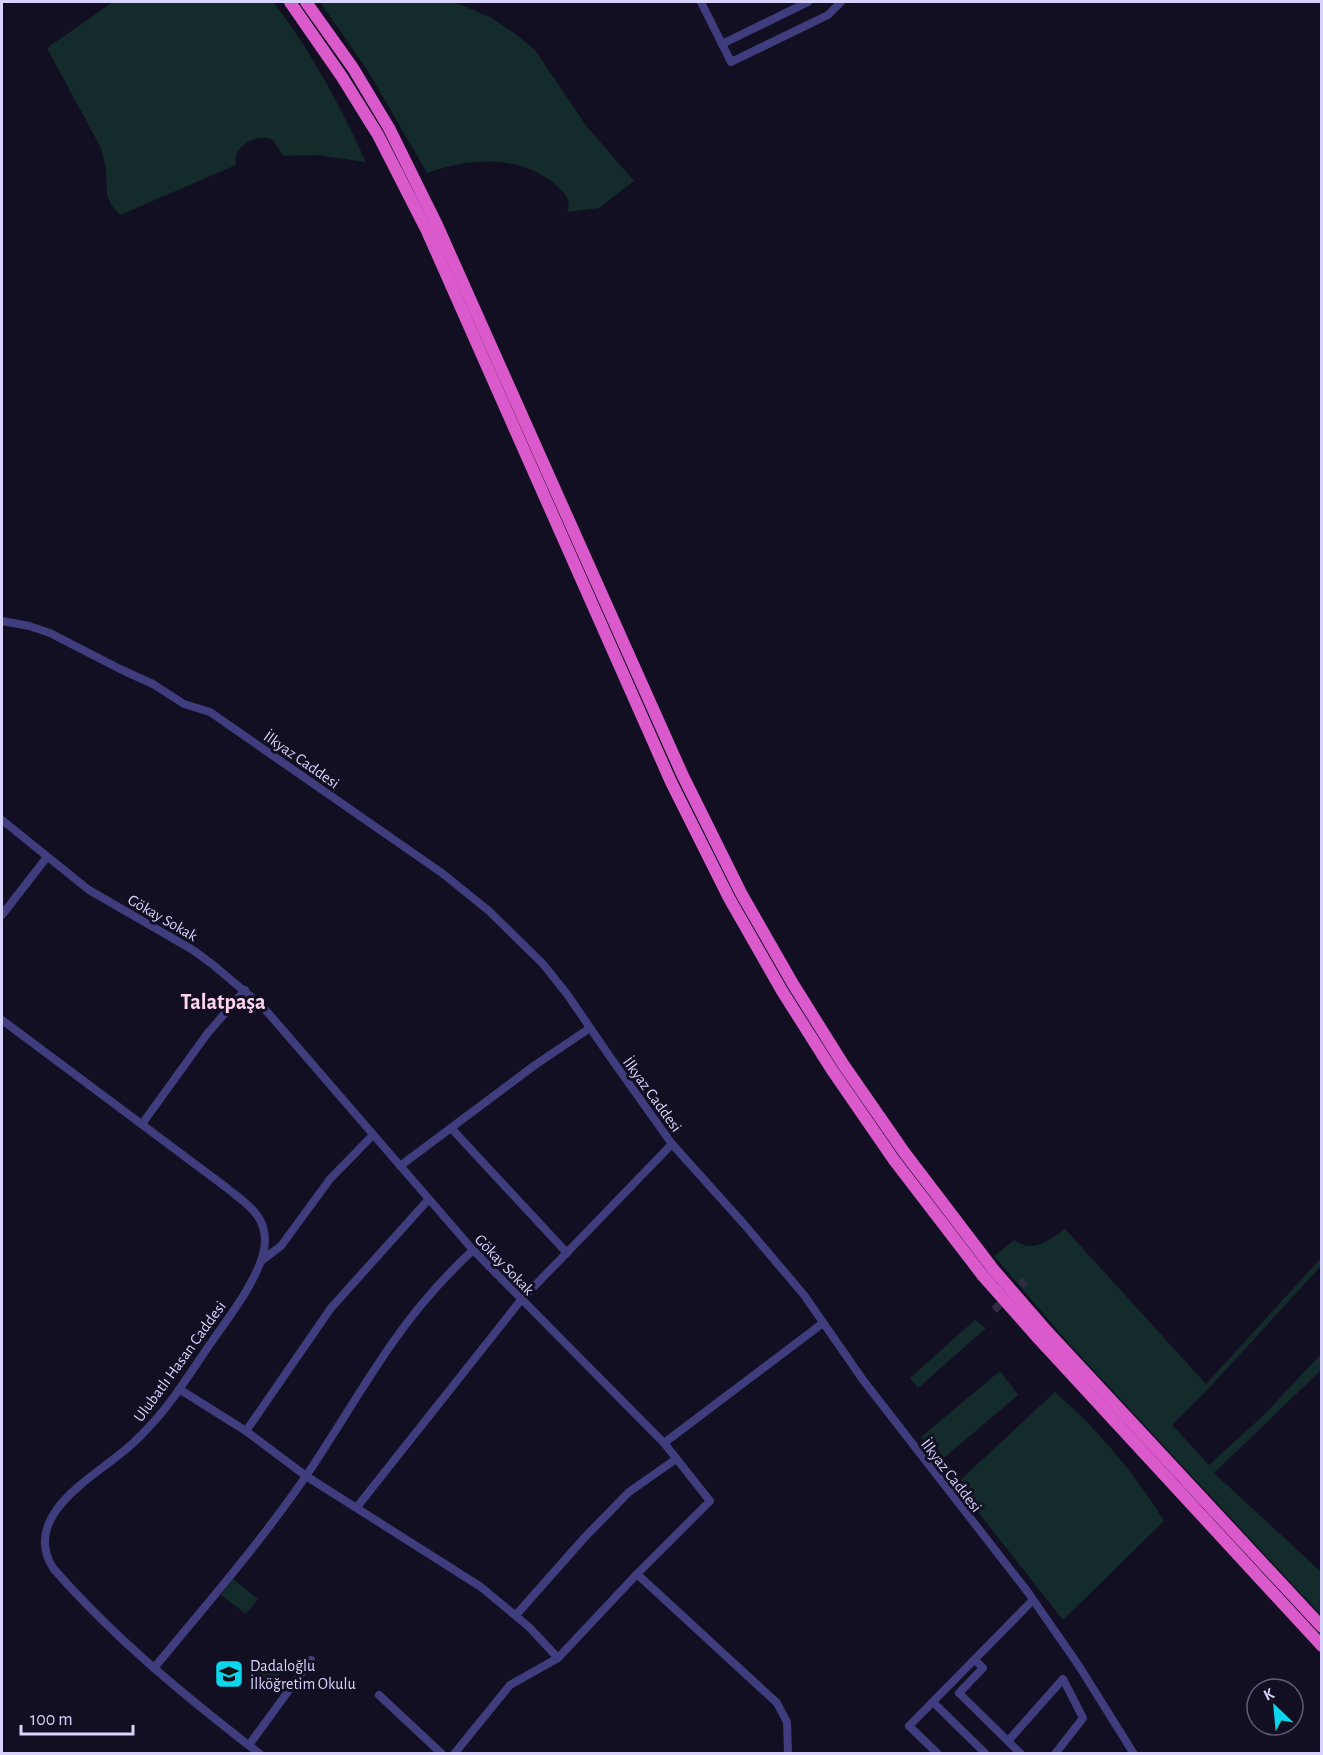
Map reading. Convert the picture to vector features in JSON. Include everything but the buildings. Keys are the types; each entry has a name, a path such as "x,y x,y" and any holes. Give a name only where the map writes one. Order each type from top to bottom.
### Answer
{"highway":[{"path":"290,2 342,77 378,135 427,231 671,782 729,898 782,992 832,1071 894,1160 983,1276 1322,1646"},
{"path":"306,2 353,68 389,128 437,225 683,776 741,893 793,984 843,1064 904,1152 993,1269 1053,1338 1322,1627"}],"street":[{"path":"701,2 731,62 828,15 841,2"},
{"path":"722,44 808,2"},
{"name":"İlkyaz Caddesi","path":"2,621 50,633 153,684 184,704 210,712 434,867 489,911 543,963 567,993 672,1144 791,1279 853,1368 1033,1600 1079,1666 1134,1754"},
{"name":"Gökay Sokak","path":"2,820 89,890 193,950 245,990 289,1035 472,1250 664,1443 710,1502 637,1574 558,1658 510,1686 454,1754"},
{"path":"2,915 47,857"},
{"path":"142,1124 207,1034 245,990"},
{"name":"Ulubatlı Hasan Caddesi","path":"2,1020 227,1188 257,1214 262,1224 265,1235 261,1261 237,1304 179,1389 162,1413 138,1439 65,1498 47,1527 45,1538 45,1550 53,1568 119,1636 190,1700 260,1754"},
{"path":"400,1166 535,1065 590,1028"},
{"path":"451,1128 567,1253"},
{"path":"261,1261 281,1246 330,1179 373,1135"},
{"path":"357,1507 521,1300 672,1144"},
{"path":"246,1431 331,1308 428,1200"},
{"path":"154,1668 234,1572 306,1476 404,1327 434,1290 472,1250"},
{"path":"664,1443 823,1323"},
{"path":"179,1389 246,1431 306,1476 481,1587 516,1615 558,1658"},
{"path":"516,1615 585,1537 629,1492 676,1459"},
{"path":"637,1574 777,1703 787,1722 788,1754"},
{"path":"938,1754 909,1726 1033,1600"},
{"path":"249,1745 311,1660"},
{"path":"975,1660 983,1668 959,1693 1021,1754"},
{"path":"1008,1741 1063,1679 1083,1718 1055,1754"},
{"path":"379,1695 442,1754"},
{"path":"933,1702 986,1754"}],"green space":[{"path":"113,2 273,2 300,39 324,79 366,162 317,155 283,156 273,140 260,138 242,147 236,158 236,165 120,215 112,206 107,195 106,168 101,148 47,48"},
{"path":"320,2 454,2 490,17 535,50 587,127 634,181 599,208 567,212 568,199 559,188 545,177 513,164 478,162 427,173 368,71"},
{"path":"1065,1229 1206,1384 1321,1258 1321,1266 1172,1425 1209,1465 1264,1415 1321,1354 1321,1370 1214,1473 1321,1572 1321,1615 1071,1346 994,1256 1014,1240 1021,1244 1034,1246 1047,1241"},
{"path":"975,1320 986,1328 918,1388 910,1378"},
{"path":"1000,1371 1018,1395 939,1462 921,1437"},
{"path":"1055,1392 1114,1452 1164,1521 1063,1620 956,1484"},
{"path":"233,1579 258,1599 246,1614 221,1595"},
{"path":"260,1660 281,1675 273,1685 252,1670"}],"tunnel":[{"path":"994,1310 1025,1281"}],"place":[{"name":"Dadaloğlu İlköğretim Okulu","path":"229,1674"}],"district":[{"name":"Talatpaşa","path":"223,1001"}]}
